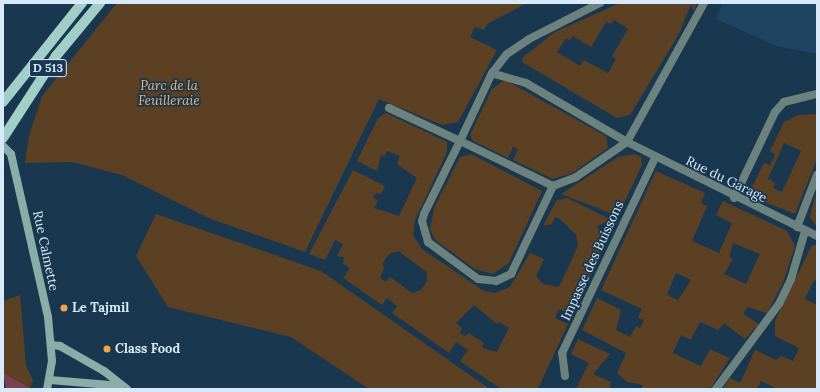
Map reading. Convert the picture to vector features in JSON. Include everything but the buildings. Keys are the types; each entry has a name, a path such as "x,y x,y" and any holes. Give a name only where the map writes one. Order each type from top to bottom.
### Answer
{"main road":[{"name":"D 513","path":"3,101 82,3"},
{"name":"D 513","path":"3,138 56,56 100,3"}],"street":[{"path":"600,3 529,38 507,54 492,73 424,214 422,228 434,247 478,279 496,281 510,274 553,186 576,177 627,142 704,3"},
{"name":"Rue du Garage","path":"492,73 526,83 655,158 734,198 817,236"},
{"path":"734,198 775,112 784,102 817,94"},
{"path":"389,108 553,186"},
{"name":"Rue Calmette","path":"3,146 11,154 51,346 50,380 47,389"},
{"name":"Impasse des Buissons","path":"565,376 562,353 655,158"},
{"path":"716,389 779,304 791,279 801,229 817,175"},
{"path":"51,346 60,346 104,371 125,387"},
{"path":"50,380 125,387"}],"shaded area":[{"path":"723,3 817,3 817,54 776,46 716,19"},
{"path":"3,373 30,388 6,389"}],"green space":[{"name":"Parc de la Feuilleraie","path":"117,3 527,3 487,24 484,30 475,27 470,37 497,50 458,122 442,125 379,99 305,252 211,219 122,175 72,162 25,163 29,135 42,96"},
{"path":"620,3 697,3 694,11 691,4 679,34 630,115 617,118 522,62 523,57 555,32","holes":["614,20 628,29 612,56 616,59 608,73 584,60 580,66 557,52 566,38 570,40 573,36 591,47 606,22 611,24"]},
{"path":"505,80 606,136 608,148 572,173 553,179 513,160 518,149 513,147 508,158 473,141 470,135 492,89"},
{"path":"386,113 447,142 447,152 415,220 413,235 422,249 484,291 495,293 510,287 530,253 544,259 536,276 543,284 559,287 578,246 576,235 560,219 555,217 552,224 543,226 557,200 567,198 612,220 597,226 601,235 611,231 572,315 559,309 555,318 568,324 538,389 501,389 460,361 468,350 456,342 449,353 392,313 397,306 387,298 382,305 343,278 350,268 343,264 344,257 337,256 343,244 335,240 325,260 309,254 353,170 385,186 381,194 376,193 373,197 378,201 374,208 399,216 417,178 397,164 400,156 387,151 384,157 381,155 377,171 357,161 378,118","holes":["398,251 427,272 427,281 421,290 412,293 390,277 386,282 380,278 384,269 383,263 389,254","474,305 497,324 499,322 509,328 497,352 482,348 484,343 469,333 465,336 460,333 462,328 456,323"]},
{"path":"817,114 817,159 795,214 754,198 751,189 764,163 770,165 775,154 770,151 784,122 798,115","holes":["784,143 801,151 782,192 773,188 775,183 768,179"]},
{"path":"471,154 542,191 509,263 493,274 475,269 435,240 430,229 434,208 460,157"},
{"path":"634,154 641,157 642,165 618,216 561,194 618,157"},
{"path":"656,171 705,193 701,203 707,206 692,241 719,253 732,223 716,215 723,201 787,231 795,246 783,283 767,313 747,307 743,314 759,324 745,339 724,323 718,330 700,322 691,340 681,335 673,353 683,358 701,366 710,349 730,358 710,389 641,389 643,385 627,382 617,373 626,353 582,330 597,298 621,310 616,330 630,337 636,326 640,328 644,320 638,318 642,309 601,290","holes":["733,243 760,254 746,284 724,274 733,259 729,257","676,273 691,280 678,300 667,295"]},
{"path":"817,189 817,227 810,217"},
{"path":"156,214 321,271 490,389 369,389 291,337 168,307 136,256"},
{"path":"812,245 817,245 817,282 814,280 805,299 817,305 817,389 778,389 761,381 757,389 723,389 730,378 740,383 755,350 776,360 781,356 793,361 799,348 775,336 775,321"},
{"path":"20,295 26,365 33,381 30,388 3,373 3,301"},
{"path":"578,339 610,354 593,374 611,382 610,389 576,389 589,363 571,354"}],"place":[{"name":"Le Tajmil","path":"64,308"},
{"name":"Class Food","path":"107,349"}]}
